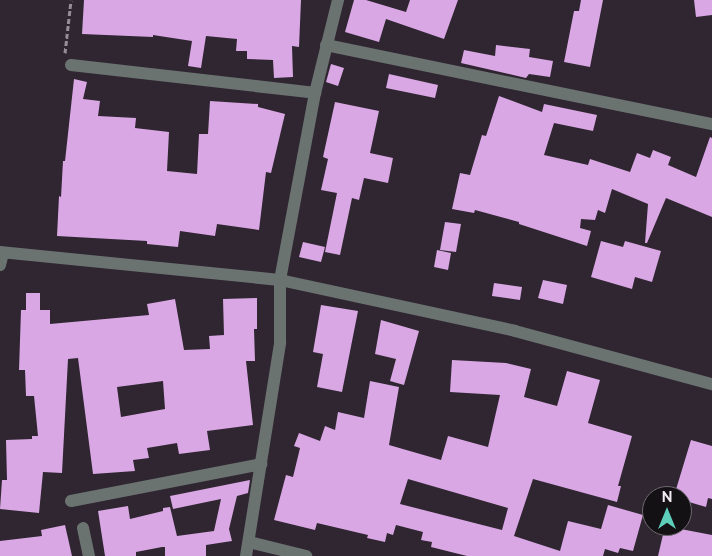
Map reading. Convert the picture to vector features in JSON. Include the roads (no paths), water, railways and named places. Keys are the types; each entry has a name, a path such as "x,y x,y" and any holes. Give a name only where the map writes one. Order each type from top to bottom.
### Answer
{"street":[{"path":"246,556 280,343 280,280 315,93 338,0"},
{"path":"326,45 712,124"},
{"path":"71,65 315,93"},
{"path":"1,257 280,280 515,331 712,384"},
{"path":"71,501 261,464"},
{"path":"84,528 89,556"},
{"path":"249,542 306,556"}]}
